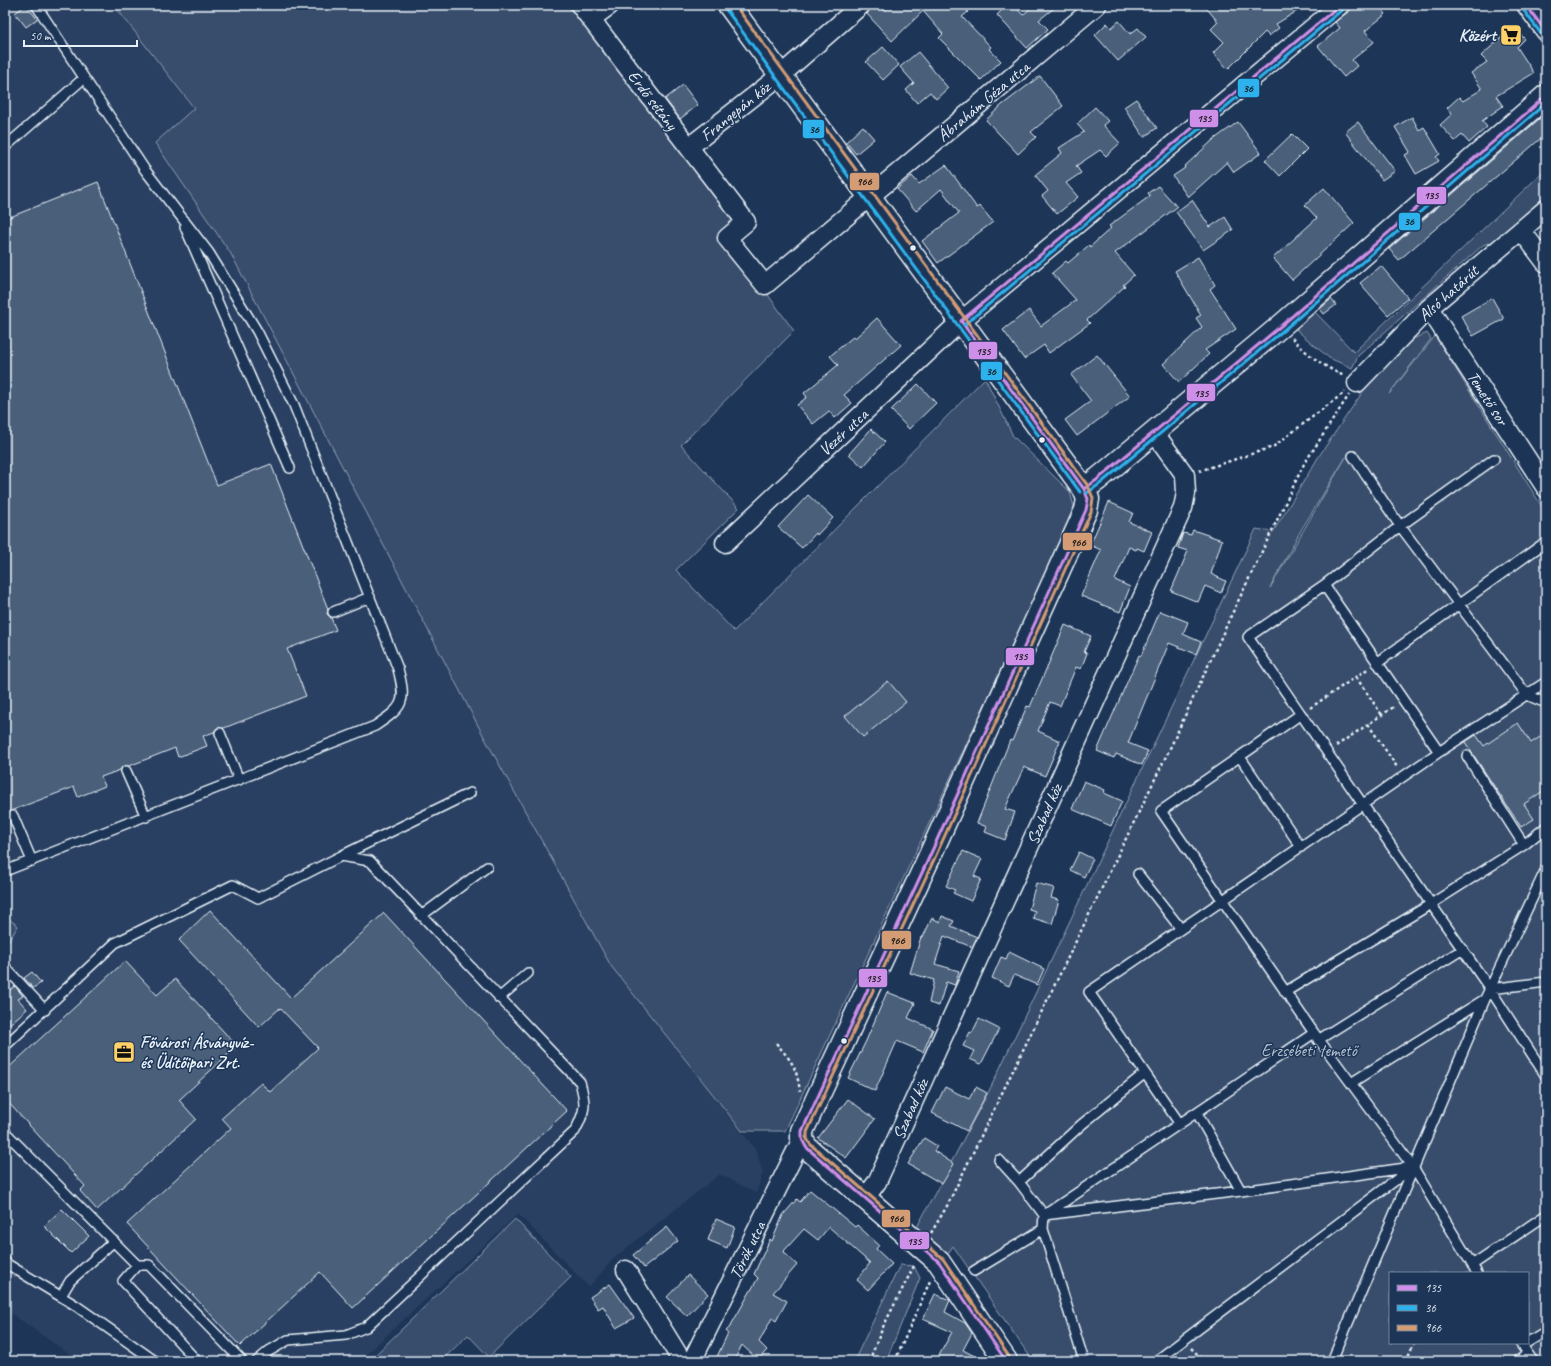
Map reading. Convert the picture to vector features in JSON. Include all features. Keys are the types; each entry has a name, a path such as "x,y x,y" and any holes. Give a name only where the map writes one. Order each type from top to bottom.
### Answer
{"street":[{"name":"Erdő sétány","path":"580,5 746,222 727,238 765,285"},
{"path":"591,19 610,5"},
{"path":"729,5 1084,489 1088,499 1086,510 927,862 802,1131 802,1139 806,1147 939,1262 1006,1361"},
{"name":"Frangepán köz","path":"689,147 781,75 861,5"},
{"name":"Ábrahám Géza utca","path":"765,285 1097,5"},
{"name":"Vezér utca","path":"725,543 961,321 1340,5"},
{"path":"1526,5 1546,32"},
{"path":"1084,489 1098,479 1282,325 1546,96"},
{"name":"Alsó határút","path":"1357,383 1429,308 1546,209"},
{"path":"1521,230 1546,263"},
{"name":"Temető sor","path":"1429,308 1546,488"},
{"path":"1154,432 1186,475"},
{"name":"Szabad köz","path":"866,1198 877,1182 1183,508 1186,493 1186,475"},
{"name":"Török utca","path":"692,1361 802,1139"},
{"path":"626,1270 682,1361"}],"lane":[{"path":"5,872 375,726 392,714 402,702 403,687 398,669 294,406 264,345 209,253 145,170 36,5"},
{"path":"5,147 84,78"},
{"path":"178,211 290,468"},
{"path":"1353,456 1400,526 1526,695 1546,703"},
{"path":"1494,459 1400,526 1324,585 1248,637 1463,949 1546,1076"},
{"path":"1377,662 1543,544 1546,548"},
{"path":"1324,585 1439,752"},
{"path":"333,612 370,597"},
{"path":"1180,1124 1089,992 1439,752 1546,682"},
{"path":"1301,714 1161,811 1316,1036 1413,1166 1477,1272"},
{"path":"220,733 239,780"},
{"path":"1467,756 1524,845"},
{"path":"1240,757 1301,846"},
{"path":"126,771 146,817"},
{"path":"5,1046 115,943 232,885 258,898 470,793"},
{"path":"13,816 32,861"},
{"path":"1285,992 1431,904 1524,845 1546,827"},
{"path":"257,1361 269,1351 288,1340 346,1335 366,1327 575,1130 582,1117 585,1102 580,1082 370,861 341,856"},
{"path":"422,916 487,867"},
{"path":"1332,1361 1413,1166 1485,999 1546,869"},
{"path":"1138,874 1180,929"},
{"path":"1044,1215 1180,1124 1316,1036 1463,949"},
{"path":"5,966 45,1010"},
{"path":"499,998 528,973"},
{"path":"1490,989 1546,982"},
{"path":"1351,1083 1485,999"},
{"path":"1019,1182 1081,1125 1145,1073"},
{"path":"1197,1113 1241,1191"},
{"path":"5,1132 137,1266"},
{"path":"999,1160 1019,1182 1044,1215 1044,1229 1084,1361"},
{"path":"1044,1215 1241,1191 1413,1166"},
{"path":"1156,1361 1413,1166"},
{"path":"1472,1265 1546,1215"},
{"path":"974,1271 1044,1229"},
{"path":"62,1296 70,1281 114,1241"},
{"path":"5,1261 62,1296 155,1361"},
{"path":"196,1360 124,1281 137,1266 149,1265 242,1361"},
{"path":"1529,1340 1546,1331"},
{"path":"1518,1361 1530,1357 1524,1344"}],"path":[{"path":"1282,325 1301,348 1333,370 1357,383"},
{"path":"1186,475 1273,447 1357,383"},
{"path":"869,1361 883,1327 923,1248 947,1206 1169,751 1230,618 1304,464 1357,383"},
{"path":"1301,714 1377,662"},
{"path":"1356,677 1382,715"},
{"path":"1327,752 1403,700"},
{"path":"1368,724 1404,777"},
{"path":"776,1043 791,1060 795,1069 801,1097"},
{"path":"895,1361 930,1281"},
{"path":"1183,1341 1204,1361"},
{"path":"1406,1361 1414,1344"}],"shaded area":[{"path":"5,5 114,5 194,108 155,143 231,254 483,735 611,966 756,1150 763,1173 756,1193 720,1174 614,1258 589,1287 518,1214 359,1361 335,1361 332,1358 330,1361 79,1361 5,1309"}],"green space":[{"path":"114,5 580,5 746,222 727,238 794,331 681,445 739,508 676,570 734,631 985,378 1013,436 1070,492 1074,507 1072,518 785,1131 742,1131 611,966 483,735 231,254 155,143 194,108"},
{"path":"1546,169 1546,195 1498,240 1483,245 1358,356 1352,368 1329,358 1292,326 1312,309 1354,352"},
{"name":"Erzsébeti temető","path":"1427,333 1431,339 1389,394 1435,336 1546,513 1546,1361 1033,1361 953,1246 947,1255 916,1229 990,1089 1256,529 1273,532 1319,456 1377,371 1415,338","holes":["1346,457 1270,588 1301,530"]},
{"path":"5,916 18,926 5,947"},
{"path":"515,1219 571,1277 489,1357 468,1335 441,1361 369,1361"},
{"path":"900,1265 914,1266 920,1278 886,1361 854,1361"}],"building":[{"path":"26,5 37,19 26,27 15,13"},
{"path":"872,5 879,5 884,11 891,5 962,5 968,12 962,17 991,47 989,49 1001,61 981,80 939,38 943,34 923,11 892,41 867,14"},
{"path":"1007,5 1013,5 1023,15 1034,5 1058,5 1039,20 1048,29 1027,48 997,15"},
{"path":"1204,5 1307,5 1276,24 1279,28 1269,36 1265,32 1228,69 1213,53 1224,42 1211,29 1218,22"},
{"path":"1357,5 1378,5 1386,14 1365,31 1374,42 1352,60 1357,66 1344,77 1318,46 1340,28 1335,22"},
{"path":"1119,21 1130,34 1138,28 1146,37 1118,61 1095,35 1107,23 1111,28"},
{"path":"1513,27 1525,39 1517,47 1534,73 1496,96 1503,106 1482,121 1487,127 1469,143 1462,135 1455,141 1440,125 1452,114 1447,108 1459,97 1463,101 1482,89 1471,73 1487,62 1481,56"},
{"path":"883,47 899,65 883,80 866,62"},
{"path":"918,52 948,88 936,99 930,92 917,103 906,90 914,83 900,67"},
{"path":"1040,76 1063,106 1031,132 1036,137 1018,154 986,120 1002,105"},
{"path":"683,85 698,105 680,119 665,99"},
{"path":"1136,99 1157,128 1144,137 1124,107"},
{"path":"1095,107 1108,121 1103,125 1120,143 1106,156 1100,150 1076,166 1081,173 1066,183 1078,197 1057,214 1042,196 1048,191 1035,175 1062,153 1059,148 1084,132 1077,124"},
{"path":"1546,113 1546,134 1399,260 1389,249"},
{"path":"1412,117 1419,130 1424,127 1440,154 1436,157 1439,161 1416,174 1405,155 1410,152 1395,127"},
{"path":"1238,122 1261,153 1234,172 1227,162 1188,197 1173,176 1185,168 1184,167 1213,140"},
{"path":"1358,122 1395,171 1382,180 1345,132"},
{"path":"863,126 874,139 856,154 846,142"},
{"path":"1292,134 1307,149 1280,176 1265,160"},
{"path":"946,165 977,208 980,206 993,222 938,263 922,241 959,213 941,189 916,211 897,189 912,176 919,184"},
{"path":"98,182 217,485 271,464 328,609 327,614 331,618 336,630 287,649 306,696 224,728 217,728 214,732 203,736 207,746 178,757 175,748 129,766 123,766 120,770 101,777 105,786 78,797 74,787 5,813 5,219"},
{"path":"1158,186 1177,207 1115,253 1134,275 1123,285 1125,286 1087,320 1090,323 1049,353 1044,345 1024,359 1003,330 1029,310 1041,326 1076,300 1052,273 1066,261 1068,263 1089,245 1090,247 1111,228 1109,226 1150,196 1148,193"},
{"path":"1324,188 1354,223 1292,280 1273,258 1317,218 1305,205"},
{"path":"1192,200 1210,227 1225,217 1233,230 1203,250 1176,212"},
{"path":"1198,257 1215,285 1210,289 1236,329 1205,350 1209,354 1179,382 1163,364 1202,327 1196,318 1201,315 1175,271"},
{"path":"1381,266 1408,298 1388,315 1360,283"},
{"path":"1492,298 1504,319 1473,336 1461,316"},
{"path":"1331,299 1336,305 1324,314 1320,309"},
{"path":"877,318 901,345 844,395 852,403 835,418 829,411 813,424 797,405 807,397 804,393 838,365 830,356 854,336 855,338"},
{"path":"1097,355 1130,396 1077,436 1065,420 1091,401 1071,375"},
{"path":"918,384 936,403 909,429 891,410"},
{"path":"871,429 885,442 863,467 849,454"},
{"path":"808,495 833,518 802,548 778,527"},
{"path":"1109,502 1133,513 1129,522 1152,532 1144,551 1129,547 1115,580 1130,587 1120,612 1081,596 1101,550 1090,545"},
{"path":"1193,530 1222,540 1211,574 1226,581 1221,593 1205,586 1198,602 1171,591 1188,551 1178,548 1183,533 1191,535"},
{"path":"1160,611 1188,622 1183,634 1201,642 1196,654 1169,643 1128,743 1148,751 1142,765 1116,754 1114,758 1097,751"},
{"path":"1065,625 1091,636 1084,652 1087,653 1081,669 1076,667 1060,706 1050,702 1038,731 1060,741 1045,776 1024,767 1005,809 1015,812 1005,840 985,832 987,827 977,823 1010,740 1012,741 1027,706 1030,707"},
{"path":"888,681 906,702 863,737 845,716"},
{"path":"1518,723 1531,743 1546,733 1546,789 1524,804 1534,819 1521,827 1465,742 1476,735 1484,746"},
{"path":"1084,781 1105,790 1104,793 1122,801 1111,826 1072,809"},
{"path":"963,851 982,859 974,876 981,879 971,901 953,893 955,890 946,886"},
{"path":"1079,852 1093,859 1084,877 1070,870"},
{"path":"1036,883 1054,888 1051,898 1059,900 1052,924 1033,918 1035,911 1029,909"},
{"path":"210,910 291,998 384,913 567,1111 353,1308 320,1272 240,1346 127,1224 231,1128 222,1118 261,1083 270,1092 318,1048 280,1008 259,1027 179,940"},
{"path":"942,916 954,921 951,926 977,937 972,947 944,936 935,964 959,971 955,985 946,982 939,1006 929,1003 934,980 910,973 921,937 923,937 932,918 940,922"},
{"path":"1009,952 1044,969 1037,985 1014,975 1009,986 992,978 1001,957 1006,959"},
{"path":"125,961 157,995 175,979 237,1046 179,1100 196,1119 97,1210 80,1191 85,1186 5,1099 5,1071"},
{"path":"32,972 41,983 33,988 24,978"},
{"path":"5,984 10,990 15,986 23,996 18,999 27,1009 5,1028"},
{"path":"887,992 915,1003 908,1018 933,1029 923,1052 897,1041 875,1091 848,1078"},
{"path":"979,1019 999,1029 981,1064 970,1059 974,1051 963,1046"},
{"path":"945,1087 969,1099 976,1087 987,1093 967,1131 932,1113"},
{"path":"848,1099 875,1119 846,1158 818,1138"},
{"path":"924,1138 937,1146 934,1151 954,1164 942,1184 908,1164"},
{"path":"810,1190 855,1227 857,1225 879,1245 876,1249 892,1264 868,1290 857,1280 870,1263 829,1227 818,1240 804,1229 783,1252 797,1265 773,1293 787,1301 776,1321 772,1318 759,1342 767,1350 758,1360 742,1345 734,1361 715,1361 728,1333 726,1331 730,1327 758,1278 754,1274 770,1239 772,1241 783,1215 797,1199 800,1202"},
{"path":"62,1209 89,1236 71,1253 44,1226"},
{"path":"716,1219 735,1227 727,1248 708,1240"},
{"path":"667,1227 678,1241 644,1268 633,1255"},
{"path":"688,1275 708,1294 687,1316 667,1297"},
{"path":"610,1284 634,1318 616,1328 603,1306 598,1309 590,1297"},
{"path":"935,1294 950,1300 945,1312 965,1323 972,1333 963,1350 984,1361 936,1361 952,1332 923,1319"}],"transit line":[{"name":"966","path":"735,5 1088,486 1093,498 1091,512 932,864 807,1132 807,1139"},
{"name":"135","path":"802,1139 802,1131 927,862 1086,510 1088,499 1084,489 961,321 1340,5"},
{"name":"135","path":"1526,5 1546,32"},
{"name":"36","path":"725,8 1080,492"},
{"name":"36","path":"1522,8 1542,35"},
{"name":"36","path":"964,325 1343,9"},
{"name":"135","path":"1084,489 1098,479 1282,325 1546,96"},
{"name":"36","path":"1087,493 1101,483 1285,329 1546,103"},
{"name":"966","path":"806,1137 810,1144 943,1259 1010,1358"},
{"name":"135","path":"802,1139 806,1147 939,1262 1006,1361"}],"place":[{"name":"Közért","path":"1511,35"},
{"name":"Fővárosi Ásványvíz- és Üdítőipari Zrt.","path":"124,1052"}]}
